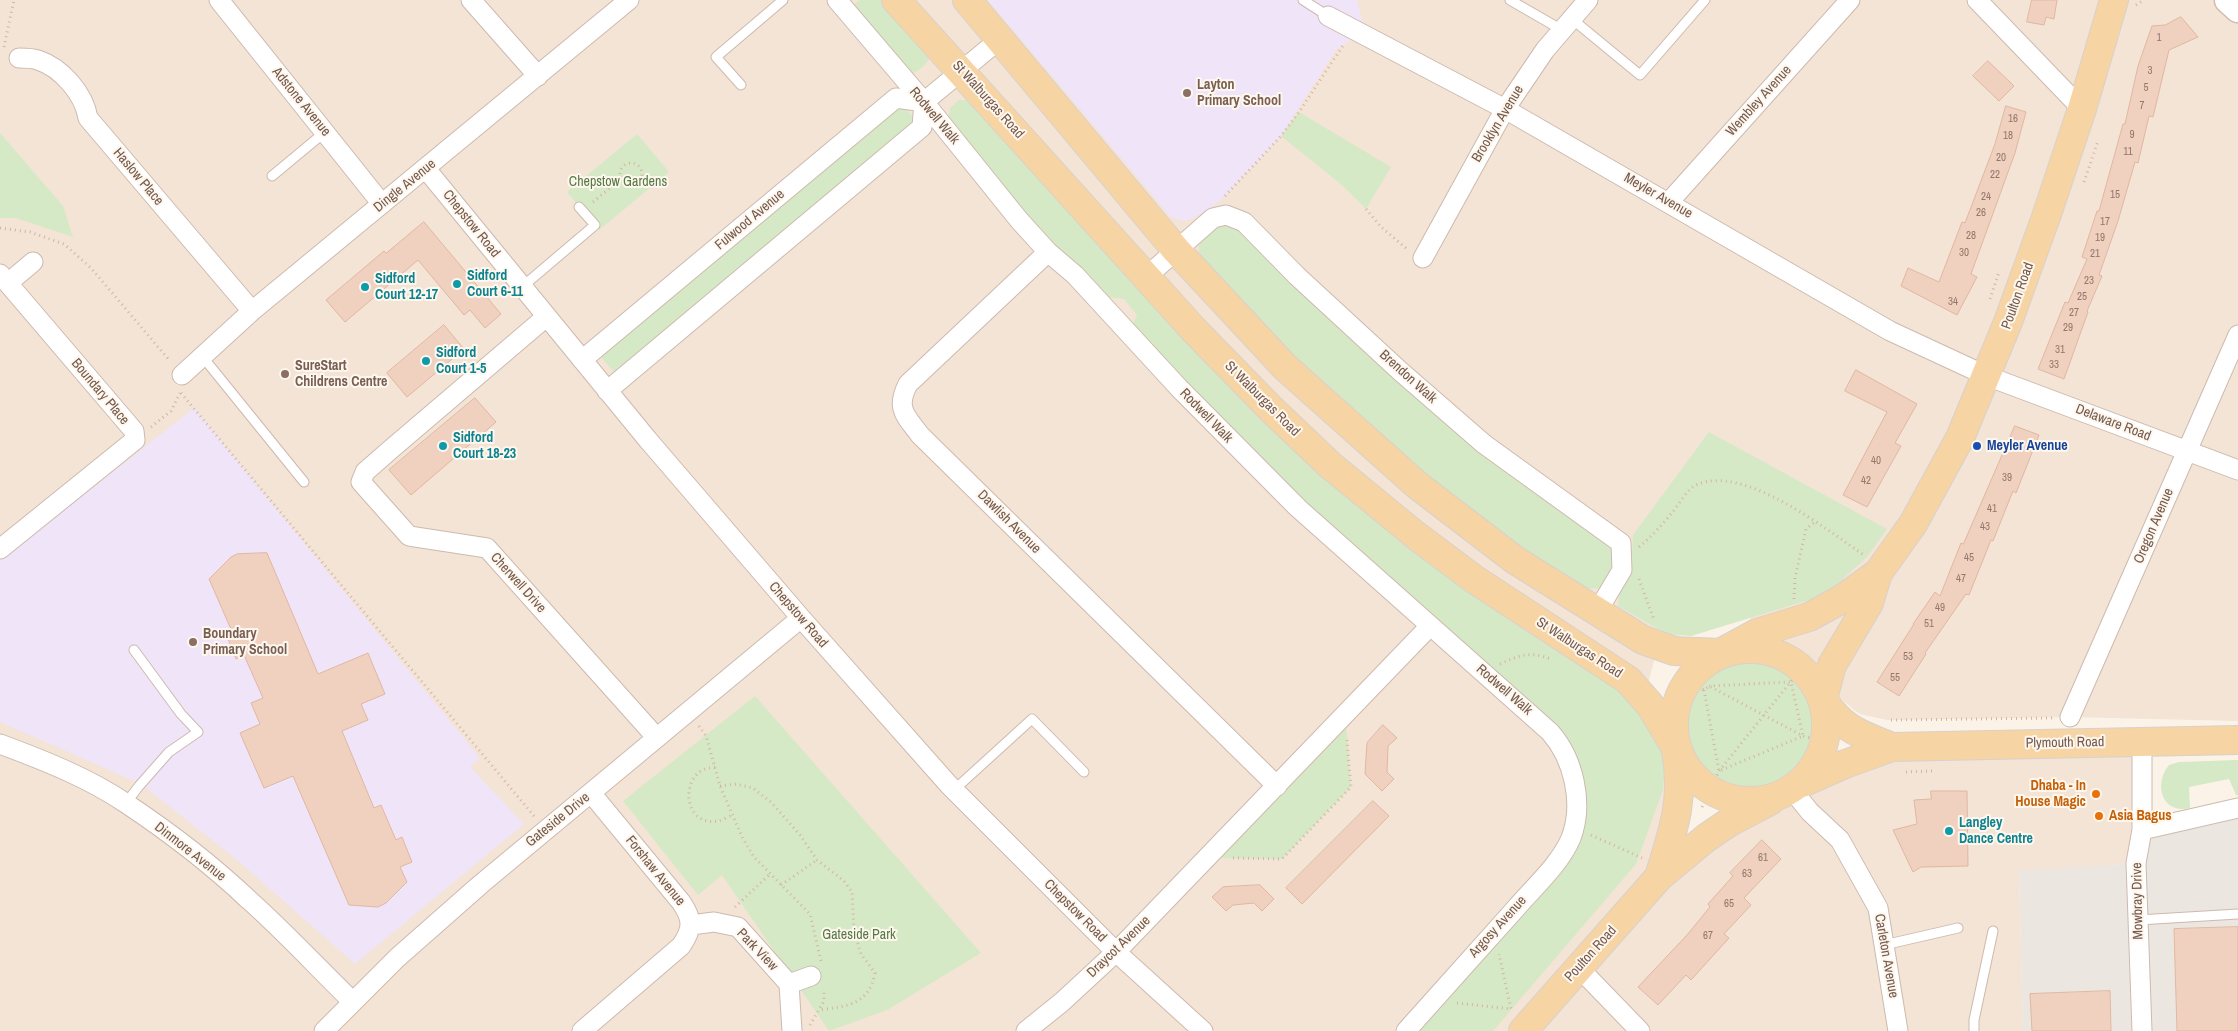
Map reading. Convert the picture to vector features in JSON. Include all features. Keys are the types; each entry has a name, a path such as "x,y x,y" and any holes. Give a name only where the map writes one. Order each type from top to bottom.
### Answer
{"main road":[{"name":"St Walburgas Road","path":"896,0 1146,277 1241,379 1330,465 1414,534 1474,579 1628,680 1650,705 1696,779 1710,790 1736,799 1755,800 1790,791"},
{"path":"966,0 1176,250 1285,367 1417,485 1515,560 1643,640 1674,651 1722,652"},
{"name":"Poulton Road","path":"1523,1031 1579,968 1652,868 1678,808 1680,775 1674,746 1674,710 1678,696 1695,671 1722,652 1757,633 1786,625 1825,610 1869,564 1913,524 1960,438 1987,376 2046,217 2082,109 2114,0"},
{"path":"2228,0 2238,10"},
{"name":"Poulton Road","path":"1824,700 1832,665 1869,603 1869,564"},
{"name":"Plymouth Road","path":"1722,652 1754,650 1784,658 1806,674 1838,720 1850,730 1892,747"},
{"path":"1790,791 1818,760 1824,742 1826,717 1824,700"},
{"name":"Plymouth Road","path":"1790,791 1845,764 1892,747 2238,740"},
{"name":"Poulton Road","path":"1652,868 1728,823 1790,791"}],"street":[{"name":"Adstone Avenue","path":"220,0 382,204"},
{"path":"471,0 538,76"},
{"name":"Dingle Avenue","path":"182,375 252,312 629,0"},
{"name":"Rodwell Walk","path":"837,0 1048,252 1075,275 1179,388 1262,473 1560,742 1574,783 1577,815"},
{"name":"Brooklyn Avenue","path":"1423,258 1505,109 1545,50 1588,0"},
{"name":"Wembley Avenue","path":"1669,202 1850,0"},
{"path":"1977,0 2082,109"},
{"name":"Meyler Avenue","path":"1328,16 1505,109 1890,331 1987,376"},
{"path":"607,391 922,127 924,102 1000,39"},
{"name":"Haslow Place","path":"10,57 36,59 45,63 64,77 86,105 88,118 252,312"},
{"name":"Fulwood Avenue","path":"582,360 896,98 924,102"},
{"name":"Chepstow Road","path":"426,169 607,391 801,618 954,790 1116,952 1203,1031"},
{"path":"1146,277 1213,218 1226,215"},
{"name":"Brendon Walk","path":"1226,215 1244,222 1297,276 1484,444 1626,548"},
{"name":"Dawlish Avenue","path":"1048,252 908,384 901,404 904,416 920,435 1277,786"},
{"name":"Boundary Place","path":"2,543 135,440 134,431 4,278 33,262"},
{"name":"Cherwell Drive","path":"546,317 384,455 365,472 361,482 409,536 487,548 657,738"},
{"name":"Oregon Avenue","path":"2070,717 2238,335"},
{"name":"Delaware Road","path":"1987,376 2238,470"},
{"path":"1597,612 1622,570 1626,548"},
{"name":"Gateside Drive","path":"324,1031 352,1001 467,896 801,618"},
{"name":"Draycot Avenue","path":"1026,1031 1062,1002 1116,952 1430,626"},
{"name":"Mowbray Drive","path":"2142,742 2142,830 2136,863 2142,1031"},
{"name":"Dinmore Avenue","path":"0,744 69,774 126,803 240,891 352,1001"},
{"name":"Carleton Avenue","path":"1790,791 1840,840 1878,908 1898,1031"},
{"name":"Forshaw Avenue","path":"591,793 681,902 690,914 691,925"},
{"path":"2142,830 2238,808"},
{"name":"Argosy Avenue","path":"1406,1031 1546,874 1570,840 1577,815"},
{"name":"Park View","path":"691,925 714,922 738,927 789,984 792,1031"},
{"path":"582,1031 681,946 688,937 691,925"},
{"path":"1579,968 1640,1031"},
{"name":"Park View","path":"789,984 819,975"}],"lane":[{"path":"741,86 716,57 783,0"},
{"path":"1302,0 1328,16"},
{"path":"1510,0 1567,25 1640,75 1705,0"},
{"path":"272,176 325,132"},
{"path":"522,286 595,225 581,209"},
{"path":"202,356 304,482"},
{"path":"126,803 169,752 198,732 181,714 134,650"},
{"path":"954,790 1032,719 1084,772"},
{"path":"2138,920 2238,914"},
{"path":"1884,945 1958,928"},
{"path":"1974,1031 1974,1020 1993,931"}],"path":[{"path":"10,57 14,0"},
{"path":"1226,215 1219,202 1281,136 1295,118 1354,28"},
{"path":"633,162 642,168 642,178 635,185 625,183 621,179 621,168 624,164 633,162"},
{"path":"581,209 621,179"},
{"path":"1366,209 1396,241 1423,258"},
{"path":"0,228 30,232 64,244 91,268 182,375"},
{"path":"1987,307 2000,271"},
{"path":"135,440 171,411 180,392 546,830"},
{"path":"1626,548 1653,536 1694,485 1714,480 1746,485 1768,494 1815,522 1869,564"},
{"path":"1794,605 1795,578 1806,529 1815,522"},
{"path":"1637,571 1658,628"},
{"path":"1484,673 1520,655 1536,654 1553,660"},
{"path":"1719,771 1702,689 1709,686 1790,682"},
{"path":"1719,771 1790,682"},
{"path":"1790,682 1803,736"},
{"path":"1709,686 1764,716 1812,739"},
{"path":"688,712 706,736 720,786 732,815 754,857 810,914 824,1000 820,1010 805,1031"},
{"path":"1207,858 1282,859 1351,787 1345,714"},
{"path":"1887,720 2070,717"},
{"path":"1719,771 1803,736"},
{"path":"715,768 702,770 696,777 688,796 689,806 697,816 706,820 718,821 732,815"},
{"path":"720,786 736,784 753,788 772,803 800,834 817,860 844,881 852,892 854,931 861,954 875,974 872,988 849,1006 820,1010"},
{"path":"1570,840 1589,834 1652,868"},
{"path":"782,885 817,860"},
{"path":"714,922 742,901 770,874"},
{"path":"1434,1000 1511,1009 1494,932"}],"shaded area":[{"path":"0,0 2238,0 2238,721 2070,717 1887,720 1860,714 1854,710 1746,615 1686,633 1658,646 1641,710 1672,777 1659,876 1775,798 1845,764 2142,742 2136,863 2019,872 2023,1031 0,1031"},
{"name":"Layton Primary School","path":"988,0 1357,0 1362,19 1351,40 1336,50 1281,136 1219,202 1192,219 1182,221 1171,217"},
{"name":"Boundary Primary School","path":"194,408 480,758 470,767 524,824 355,964 236,859 141,784 0,722 0,561"},
{"path":"2238,808 2238,1031 2023,1031 2019,871 2136,863 2142,830"}],"green space":[{"path":"860,0 896,0 931,57 923,67 904,79 846,12"},
{"path":"896,98 922,127 621,380 595,350"},
{"path":"959,100 985,100 1271,409 1619,673 1666,741 1663,790 1636,864 1493,1031 1406,1031 1574,829 1560,742 1418,616 1130,331 1137,315 1124,299 1093,295 947,131 950,108"},
{"path":"1299,112 1391,167 1366,209 1342,185 1281,136"},
{"path":"0,133 63,206 73,237 16,218 0,218"},
{"name":"Chepstow Gardens","path":"637,134 669,172 599,230 567,192"},
{"path":"1226,215 1608,545 1616,560 1613,577 1600,588 1584,589 1501,533 1419,472 1307,371 1200,260 1198,238"},
{"path":"1709,432 1887,529 1867,557 1835,586 1812,599 1691,636 1667,634 1618,606 1619,593 1632,554 1633,535"},
{"path":"1749,661 1762,662 1774,666 1795,680 1809,701 1813,713 1813,739 1809,751 1795,772 1774,786 1762,790 1749,791 1736,790 1724,786 1703,772 1689,751 1685,739 1684,726 1685,713 1689,701 1703,680 1724,666 1736,662"},
{"name":"Gateside Park","path":"755,696 981,953 887,1010 829,1031 722,875 698,895 623,801"},
{"path":"1346,723 1351,787 1282,859 1217,858"},
{"path":"2238,760 2238,795 2236,795 2229,779 2189,787 2190,808 2180,809 2173,807 2163,796 2161,789 2162,781 2169,765 2179,762"}],"building":[{"path":"2032,0 2057,0 2054,19 2046,17 2044,25 2027,22"},
{"path":"2181,17 2198,37 2169,50 2153,117 2149,116 2138,163 2135,162 2118,221 2099,275 2102,276 2087,311 2064,379 2038,369 2065,302 2068,303 2087,259 2082,257 2097,211 2099,211 2123,124 2125,124 2138,66 2152,26 2165,25"},
{"path":"1988,61 2014,86 1999,101 1973,76"},
{"path":"2006,106 2026,112 2015,153 1971,274 1977,277 1957,315 1901,286 1908,268 1939,282 1962,222 1965,223 1995,144"},
{"path":"424,222 501,314 485,328 470,310 464,315 418,260 345,322 326,300 384,251 386,253"},
{"name":"Sidford Court 1-5","path":"444,325 464,349 407,397 387,373"},
{"path":"1856,370 1917,404 1895,443 1901,446 1867,507 1843,495 1887,412 1845,391"},
{"name":"Sidford Court 18-23","path":"475,398 496,422 411,495 389,470"},
{"path":"2015,426 2039,435 2016,493 2013,491 1969,595 1966,594 1925,653 1899,696 1877,682 1935,592 1940,596 1961,543 1963,544"},
{"path":"267,553 318,674 368,653 385,694 361,704 368,720 342,731 374,808 381,805 396,840 402,837 412,862 400,867 407,882 386,903 378,907 349,905 293,776 264,788 240,733 260,724 251,703 263,698 244,655 236,659 228,639 234,636 209,579 231,557 237,554"},
{"path":"1383,725 1397,738 1388,746 1387,772 1394,779 1382,791 1365,774 1367,743"},
{"name":"Langley Dance Centre","path":"1931,791 1967,791 1968,866 1921,867 1913,872 1893,830 1917,824 1914,800 1931,799"},
{"path":"1373,801 1389,816 1302,904 1286,888"},
{"path":"1762,840 1781,859 1744,898 1751,905 1724,934 1729,938 1691,980 1686,975 1658,1005 1638,987 1687,935 1710,907 1708,904 1733,876 1730,873"},
{"path":"1260,885 1274,899 1262,911 1254,903 1233,905 1226,911 1212,897 1223,887"},
{"path":"2238,927 2238,1031 2177,1031 2174,929"},
{"path":"2110,991 2111,1031 2032,1031 2030,994"}],"place":[{"name":"Layton Primary School","path":"1187,93"},
{"name":"Sidford Court 6-11","path":"457,284"},
{"name":"Sidford Court 12-17","path":"365,287"},
{"name":"Sidford Court 1-5","path":"426,361"},
{"name":"SureStart Childrens Centre","path":"285,374"},
{"name":"Sidford Court 18-23","path":"443,446"},
{"name":"Meyler Avenue","path":"1977,446"},
{"name":"Boundary Primary School","path":"193,642"},
{"name":"Dhaba - In House Magic","path":"2096,794"},
{"name":"Asia Bagus","path":"2099,816"},
{"name":"Langley Dance Centre","path":"1949,831"}]}
